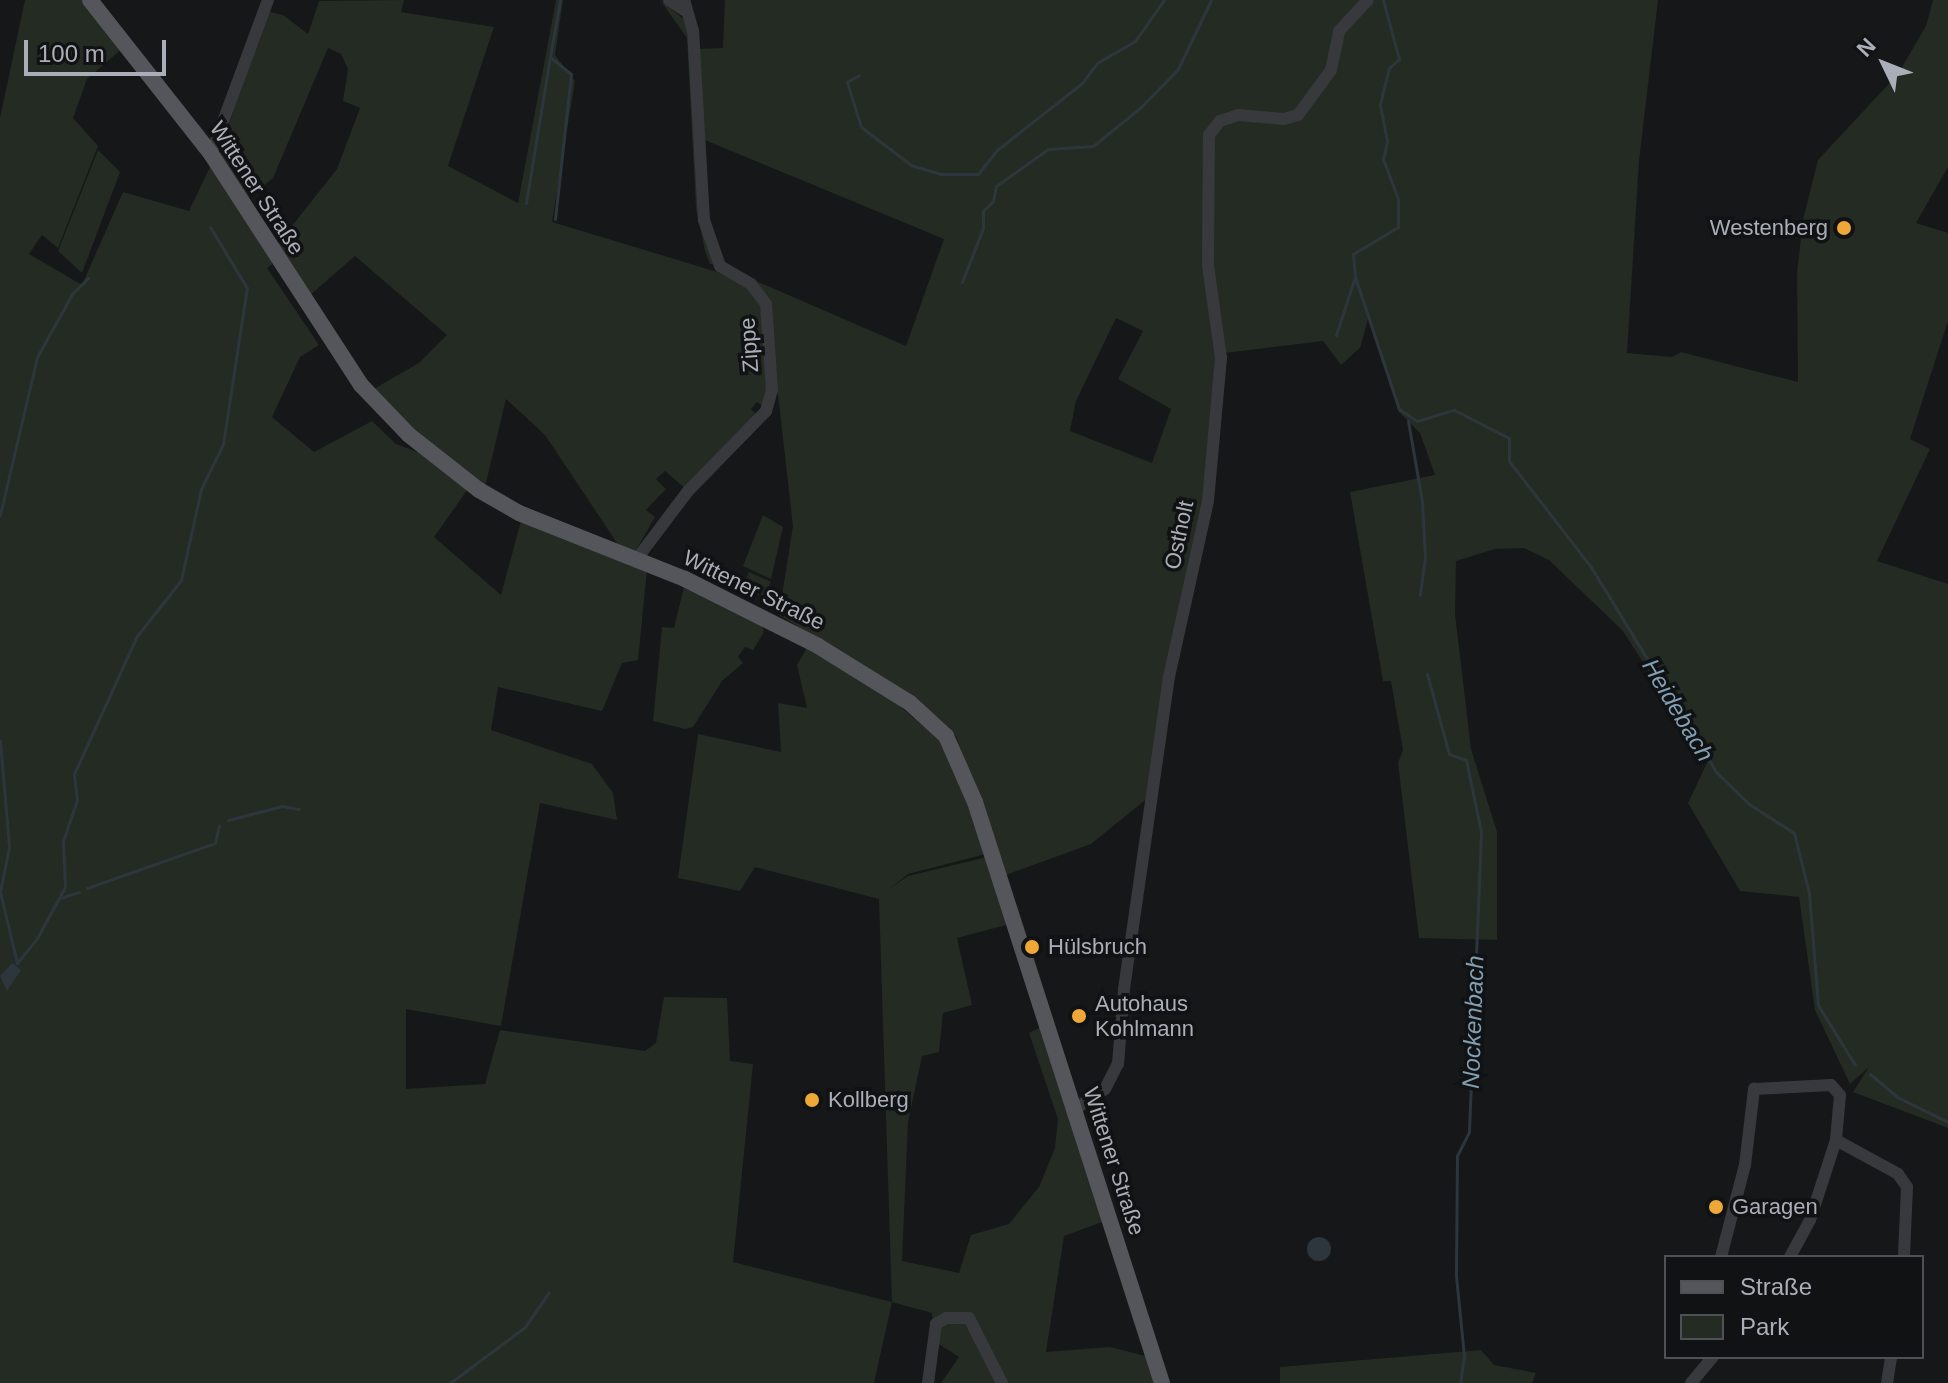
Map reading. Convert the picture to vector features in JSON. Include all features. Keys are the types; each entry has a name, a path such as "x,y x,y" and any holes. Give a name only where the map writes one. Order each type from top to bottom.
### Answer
{"main road":[{"name":"Wittener Straße","path":"90,0 211,154 361,385 393,420 479,490 522,514 636,560 818,646 910,703 946,736 975,802 1162,1383"}],"street":[{"path":"211,154 268,0"},
{"name":"Zippe","path":"636,560 688,491 766,411 772,390 766,304 751,284 720,266 704,220 693,31 684,5 669,0"},
{"name":"Ostholt","path":"1074,1110 1105,1089 1118,1064 1124,989 1169,677 1208,501 1221,358 1208,266 1209,135 1220,121 1238,115 1284,119 1298,115 1328,77 1338,36 1368,0"},
{"path":"1722,1255 1745,1165 1754,1089 1839,1089 1836,1140 1810,1220 1791,1255"},
{"path":"1836,1140 1898,1174 1907,1187 1904,1255"},
{"path":"928,1383 936,1324 958,1318 969,1318 977,1325 1002,1383"},
{"path":"1691,1383 1711,1359"},
{"path":"1887,1383 1891,1359"}],"green space":[{"path":"25,0 82,0 123,48 87,79 73,118 98,146 58,248 42,235 29,254 82,285 123,192 189,211 210,167 273,264 267,268 319,345 300,357 272,417 314,452 372,421 396,444 420,453 468,489 434,537 501,595 521,521 647,570 638,660 622,663 602,711 498,687 491,730 592,764 613,793 617,820 540,803 501,1026 406,1009 406,1089 485,1084 500,1030 645,1051 656,1043 664,997 727,998 730,1061 753,1064 733,1262 892,1302 874,1383 0,1383 0,118"},
{"path":"404,0 401,12 494,27 448,166 518,203 556,0 563,0 555,55 575,81 552,222 724,274 759,295 768,356 766,408 757,402 751,409 758,416 686,489 665,471 656,479 666,489 646,510 655,517 635,552 619,546 545,435 506,399 485,487 416,431 372,390 419,363 447,335 355,256 309,296 276,246 337,169 360,108 343,101 348,69 341,54 328,48 273,178 246,200 219,155 266,11 283,15 308,34 319,1"},
{"path":"660,0 686,21 715,264 710,264 705,251 696,208 687,38"},
{"path":"725,0 1364,0 1339,28 1332,59 1291,115 1250,111 1207,133 1218,365 1209,466 1149,797 1091,844 1006,875 956,736 900,689 779,615 793,526 767,298 747,277 906,346 944,239 700,138 696,49 723,48","holes":["1116,318 1143,331 1118,379 1171,409 1152,463 1070,431 1076,401"]},
{"path":"1371,0 1658,0 1639,161 1627,353 1672,357 1681,352 1798,382 1797,274 1803,220 1818,160 1898,74 1926,26 1933,0 1948,0 1948,167 1916,223 1948,233 1948,321 1910,439 1930,449 1877,561 1948,584 1948,1128 1853,1092 1869,1067 1850,1084 1815,1010 1799,897 1740,891 1688,803 1707,763 1623,631 1549,560 1524,548 1495,549 1456,561 1455,614 1471,749 1497,832 1497,940 1419,938 1398,763 1403,750 1391,681 1383,681 1350,492 1435,475 1420,433 1399,412 1369,315 1360,348 1341,365 1323,341 1224,353 1211,273 1213,133 1236,118 1287,122 1330,78 1337,42"},
{"path":"98,150 120,172 82,273 58,251"},
{"path":"763,515 783,527 771,579 743,566"},
{"path":"749,572 771,582 764,597 742,588"},
{"path":"684,587 762,625 764,632 753,650 745,647 738,657 743,663 722,681 693,727 685,729 653,721 662,627 674,628"},
{"path":"808,646 884,693 945,744 986,854 908,874 889,889 908,876 987,857 1010,924 957,938 972,1005 943,1013 939,1052 922,1056 908,1122 902,1261 959,1273 971,1235 1009,1224 1039,1187 1055,1148 1058,1119 1029,1033 1041,1027 1102,1222 1064,1236 1046,1352 1110,1347 1149,1357 1156,1383 941,1383 959,1357 934,1341 932,1313 892,1302 879,899 755,867 740,891 678,878 698,734 781,752 778,703 807,708 797,665"},
{"path":"1481,1350 1494,1365 1536,1373 1532,1383 1280,1383 1280,1367"}],"shaded area":[{"path":"12,963 21,970 7,991 0,976"},
{"path":"1319,1237 1330,1244 1331,1249 1324,1260 1319,1261 1308,1254 1307,1249 1314,1238"}],"waterway":[{"path":"555,219 571,74 550,57 560,0"},
{"path":"859,75 847,82 861,127 911,165 940,174 978,174 997,150 1082,83 1097,63 1135,41 1164,0"},
{"path":"962,282 983,228 983,211 993,201 996,186 1048,149 1093,146 1141,107 1178,69 1211,0"},
{"name":"Nockenbach","path":"1336,335 1355,277 1353,254 1398,227 1398,199 1383,159 1387,141 1380,104 1389,68 1399,59 1383,0"},
{"path":"526,203 550,57"},
{"path":"17,963 37,938 65,887 63,841 77,800 74,774 137,636 181,580 201,489 223,444 247,288 210,227"},
{"name":"Heidebach","path":"1355,277 1399,409 1417,421 1454,410 1509,438 1509,461 1591,567 1716,772 1749,804 1794,833 1809,893 1818,1005 1855,1065"},
{"path":"0,515 37,357 72,294 88,278"},
{"name":"Nockenbach","path":"1408,421 1422,501 1425,558 1420,595"},
{"name":"Nockenbach","path":"1427,674 1449,754 1466,760 1481,832 1469,1132 1457,1156 1456,1276 1464,1356 1460,1383"},
{"path":"0,741 9,847 0,892 17,963"},
{"path":"228,820 282,806 299,809"},
{"path":"87,888 215,843 219,825"},
{"path":"60,898 79,892"},
{"name":"Heidebach","path":"1870,1074 1897,1097 1948,1122"},
{"path":"450,1383 525,1327 549,1292"}],"place":[{"name":"Westenberg","path":"1844,228"},
{"name":"Hülsbruch","path":"1032,947"},
{"name":"Autohaus Kohlmann","path":"1079,1016"},
{"name":"Kollberg","path":"812,1100"},
{"name":"Garagen","path":"1716,1207"}]}
